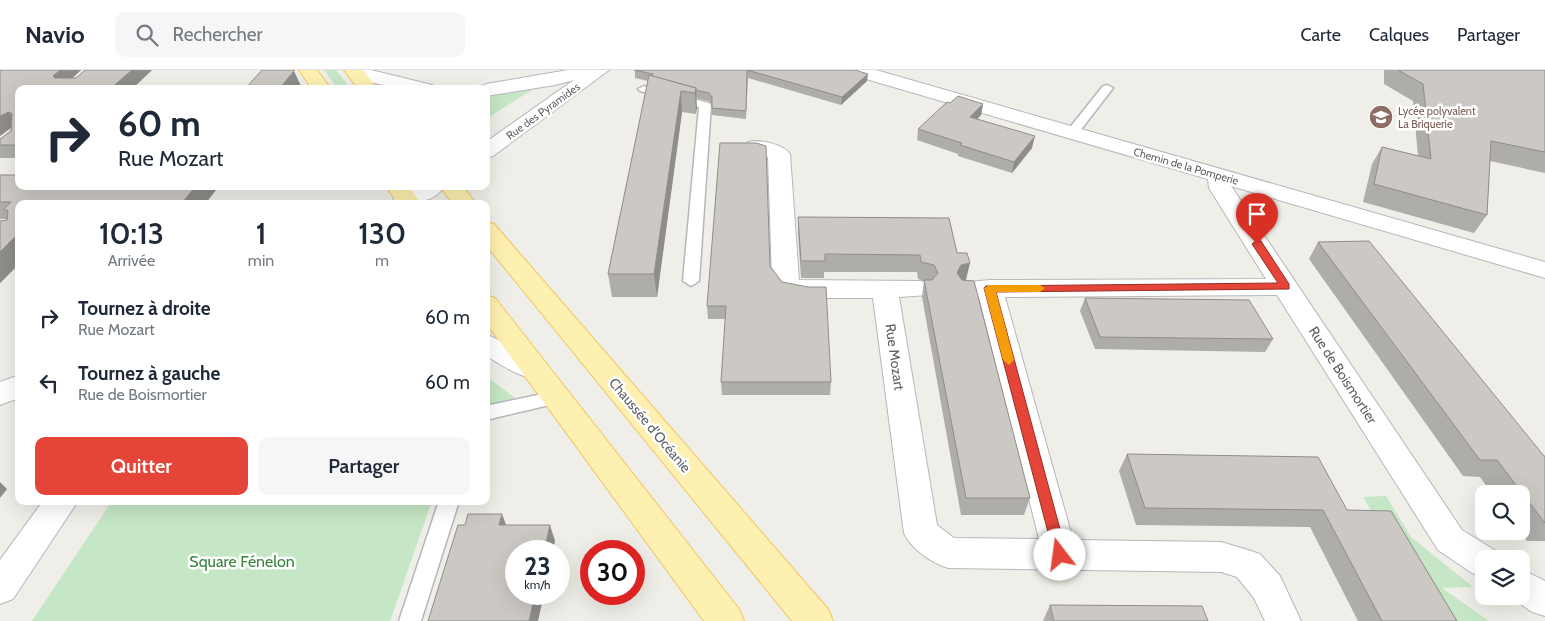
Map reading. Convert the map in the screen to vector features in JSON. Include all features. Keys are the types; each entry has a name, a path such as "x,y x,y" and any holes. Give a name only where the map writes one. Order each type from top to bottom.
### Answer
{"main road":[{"path":"308,70 319,85"},
{"path":"354,70 365,85"},
{"path":"454,190 462,200"},
{"name":"Chaussée d'Océanie","path":"490,234 815,621"},
{"path":"490,309 726,621"}],"street":[{"path":"354,70 377,79 406,85"},
{"name":"Rue des Pyramides","path":"490,89 555,79 590,70"},
{"name":"Rue des Pyramides","path":"490,149 600,70"},
{"name":"Chemin de la Pomperie","path":"856,70 1545,270"},
{"path":"755,146 780,154 785,279 791,287 808,290 920,289"},
{"name":"Rue de Boismortier","path":"1218,175 1220,188 1450,540 1475,556"},
{"path":"404,199 425,190"},
{"path":"1060,555 979,289 1285,287"},
{"name":"Rue Mozart","path":"884,289 921,533 948,553 1221,557 1248,565 1267,587 1283,621"},
{"path":"490,346 536,370"},
{"path":"0,394 15,388"},
{"path":"0,588 59,505"},
{"path":"1530,591 1545,600"}],"lane":[{"path":"1072,133 1107,88"},
{"path":"644,89 705,105 691,281"},
{"path":"490,412 556,397"},
{"path":"410,621 448,505"}],"green space":[{"path":"324,70 336,70 348,85 335,85"},
{"path":"535,88 490,116 490,94 512,93"},
{"path":"490,379 515,398 490,406"},
{"path":"1386,496 1411,537 1473,587 1442,588 1489,621 1437,621 1363,497"},
{"name":"Square Fénelon","path":"109,505 431,505 390,621 32,621"}],"building":[{"path":"0,70 60,70 53,76 55,78 76,78 85,70 132,70 115,85 15,85 15,145 0,145 0,139 11,131 12,114 9,112 0,116"},
{"path":"262,70 294,70 282,85 249,85"},
{"path":"634,70 747,70 746,111 712,108 712,97 709,93 652,76 653,74"},
{"path":"747,70 855,70 868,74 842,97"},
{"path":"1398,70 1545,70 1545,152 1491,141 1487,215 1374,184 1382,147 1431,159 1423,84"},
{"path":"649,75 696,88 695,93 681,91 654,274 608,274"},
{"path":"958,96 983,104 970,117 1035,136 1014,162 918,129 947,102 950,103"},
{"path":"720,143 756,143 766,146 770,266 782,282 808,287 826,287 831,382 721,382 726,306 707,306"},
{"path":"0,175 15,175 15,190 193,190 184,200 15,200 15,237 0,252 0,221 7,220 8,211 4,209 11,202 0,202"},
{"path":"798,217 949,218 957,253 967,253 970,263 961,265 957,273 962,280 974,281 1030,498 966,498 924,280 932,280 938,273 934,265 921,262 920,255 825,254 825,261 801,261"},
{"path":"1369,241 1545,456 1545,523 1530,503 1530,485 1516,485 1497,460 1480,460 1318,242"},
{"path":"1085,298 1249,300 1273,339 1100,337"},
{"path":"1127,454 1318,457 1347,510 1391,511 1457,621 1382,621 1323,510 1145,508"},
{"path":"468,514 502,514 499,525 550,525 547,540 505,540 505,605 533,605 529,621 428,621 458,525 465,525"},
{"path":"1050,605 1202,606 1208,621 1054,621"}],"slow traffic":[{"path":"1009,360 990,288 1040,288"}],"place":[{"name":"Lycée polyvalent La Briquerie","path":"1381,117"}],"route":[{"path":"1060,555 990,288 1285,287 1257,244"}]}
